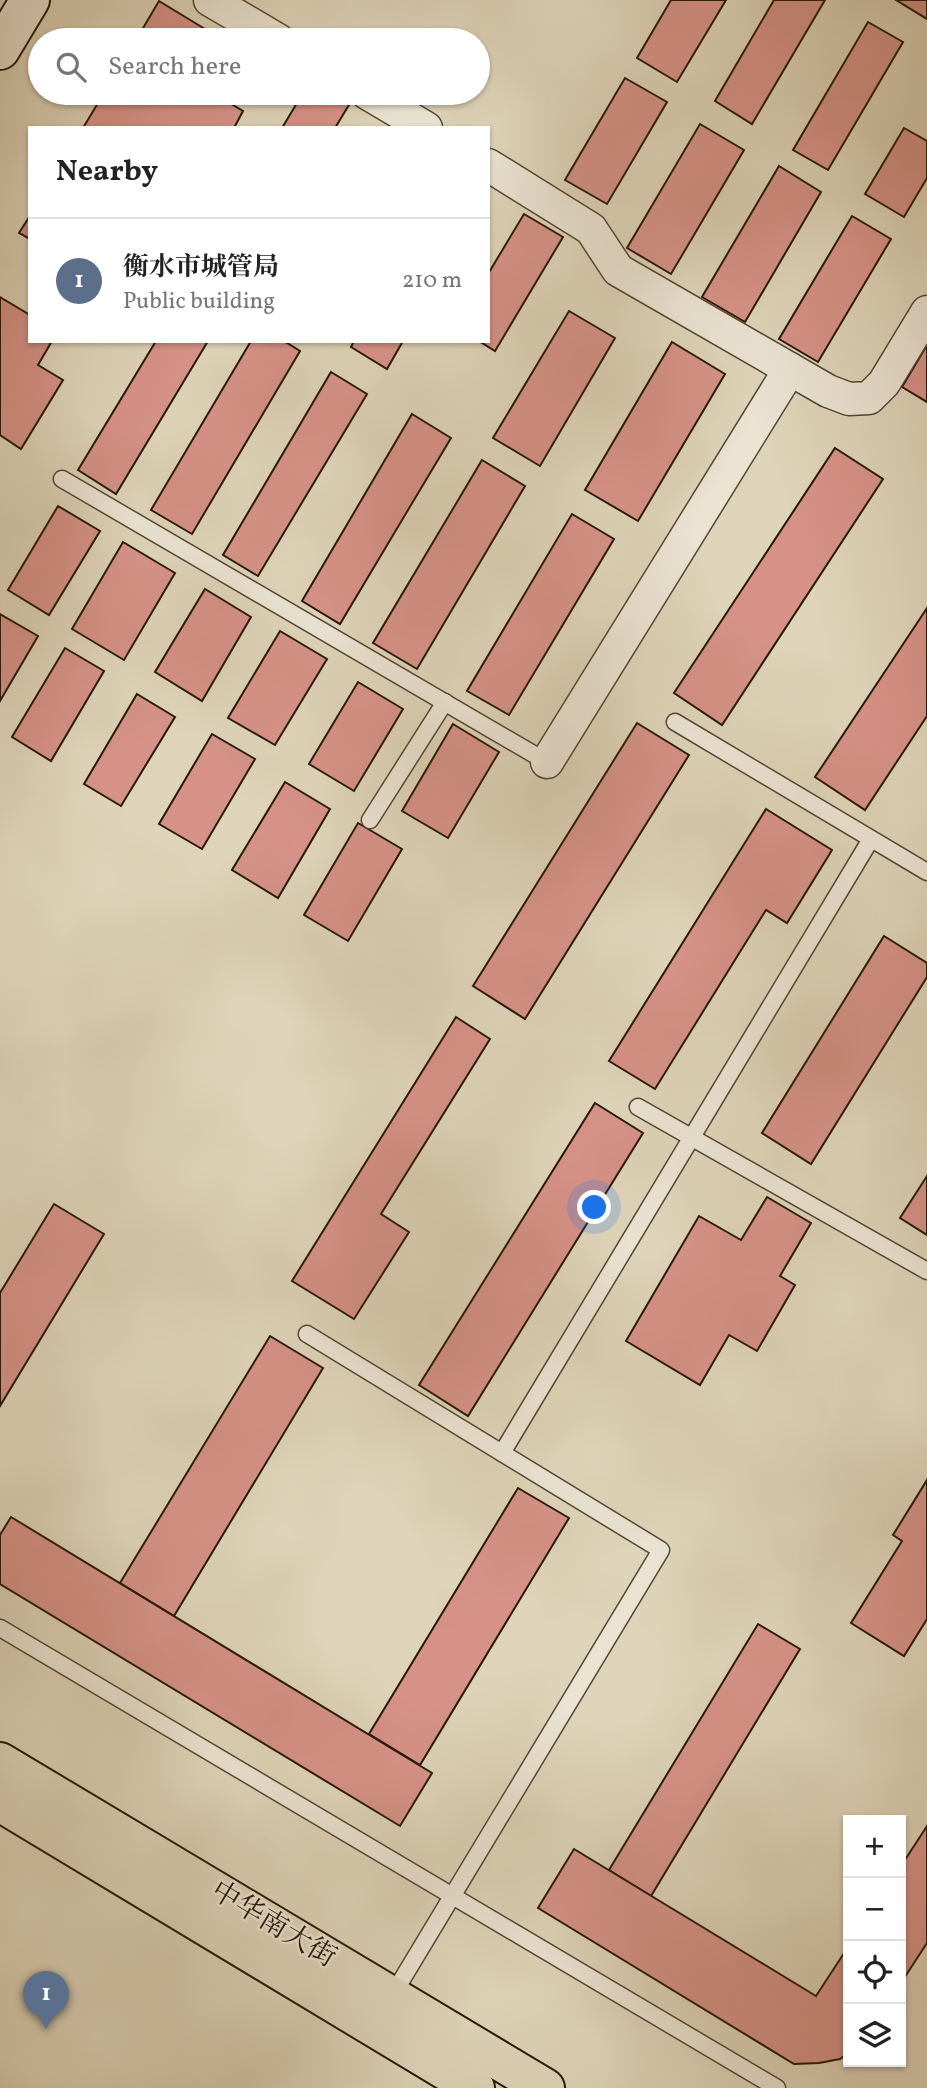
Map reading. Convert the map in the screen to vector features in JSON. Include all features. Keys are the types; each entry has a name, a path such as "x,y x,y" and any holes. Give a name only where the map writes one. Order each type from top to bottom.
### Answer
{"main road":[{"path":"0,50 30,0"},
{"name":"中华南大街","path":"0,1762 545,2088"},
{"name":"中华南大街","path":"0,1802 475,2088"}],"street":[{"path":"210,0 258,28"},
{"path":"387,105 423,126"},
{"path":"490,166 591,229 618,270 790,369 849,399 869,398 884,383 927,312"},
{"path":"547,762 790,369"}],"lane":[{"path":"62,479 547,762"},
{"path":"370,820 445,702"},
{"path":"675,722 927,872"},
{"path":"502,1453 871,839"},
{"path":"638,1107 927,1271"},
{"path":"307,1334 661,1550 392,1996"},
{"path":"0,1628 776,2088"}],"building":[{"path":"671,0 726,0 677,82 637,58"},
{"path":"774,0 825,0 752,124 715,101"},
{"path":"896,0 927,0 927,19"},
{"path":"159,1 203,28 143,28"},
{"path":"868,22 903,42 828,170 793,150"},
{"path":"625,78 667,102 607,204 565,180"},
{"path":"97,105 233,105 243,111 235,126 84,126"},
{"path":"296,105 349,105 336,126 283,126"},
{"path":"700,124 744,150 671,274 627,248"},
{"path":"904,128 927,141 927,178 904,217 865,194"},
{"path":"779,166 821,192 745,322 702,297"},
{"path":"524,214 563,237 495,351 482,343 490,343 490,271"},
{"path":"852,216 891,239 818,362 779,339"},
{"path":"28,219 28,238 19,233"},
{"path":"0,297 28,314 28,343 51,343 38,365 63,380 21,449 0,435"},
{"path":"569,311 615,338 540,466 493,438"},
{"path":"672,342 725,374 638,521 585,490"},
{"path":"155,343 207,343 116,494 78,470"},
{"path":"250,343 287,343 300,351 192,534 151,510"},
{"path":"353,343 402,343 387,369 351,347"},
{"path":"927,345 927,402 902,387"},
{"path":"331,372 367,394 258,576 223,555"},
{"path":"412,414 451,438 340,624 302,601"},
{"path":"835,448 883,479 722,725 674,693"},
{"path":"482,460 525,486 417,669 373,643"},
{"path":"58,506 100,531 49,615 8,590"},
{"path":"572,514 614,539 509,715 467,691"},
{"path":"123,542 175,573 124,660 72,629"},
{"path":"205,589 251,617 202,701 155,672"},
{"path":"927,608 927,716 865,810 815,777"},
{"path":"0,614 38,636 0,701"},
{"path":"280,631 327,659 275,745 228,718"},
{"path":"65,648 104,671 51,761 12,737"},
{"path":"358,682 403,709 354,791 309,764"},
{"path":"137,694 175,717 121,806 84,784"},
{"path":"637,723 689,755 525,1019 473,986"},
{"path":"453,724 499,752 448,838 402,811"},
{"path":"212,734 255,759 202,849 159,824"},
{"path":"285,782 330,809 278,898 232,870"},
{"path":"766,809 832,850 787,923 766,910 655,1089 609,1061"},
{"path":"358,823 402,849 348,941 304,915"},
{"path":"884,936 927,963 927,977 811,1164 762,1133"},
{"path":"456,1017 490,1039 381,1214 409,1232 354,1319 292,1281"},
{"path":"595,1103 643,1133 468,1416 419,1385"},
{"path":"927,1176 927,1235 900,1218"},
{"path":"767,1197 811,1223 780,1276 795,1285 757,1351 729,1335 700,1385 626,1341 699,1216 741,1240"},
{"path":"54,1204 104,1234 0,1406 0,1293"},
{"path":"270,1336 323,1368 174,1616 120,1583"},
{"path":"927,1480 927,1619 904,1656 851,1623 902,1541 893,1535"},
{"path":"518,1488 569,1518 420,1765 369,1734"},
{"path":"11,1517 432,1773 400,1826 0,1584 0,1535"},
{"path":"758,1624 800,1649 651,1896 609,1870"},
{"path":"927,1826 927,1943 906,1975 906,1878 906,1858"},
{"path":"574,1849 816,1996 843,1955 843,2057 819,2063 794,2064 538,1908"}],"place":[{"name":"衡水市城管局","path":"46,2029"}]}
